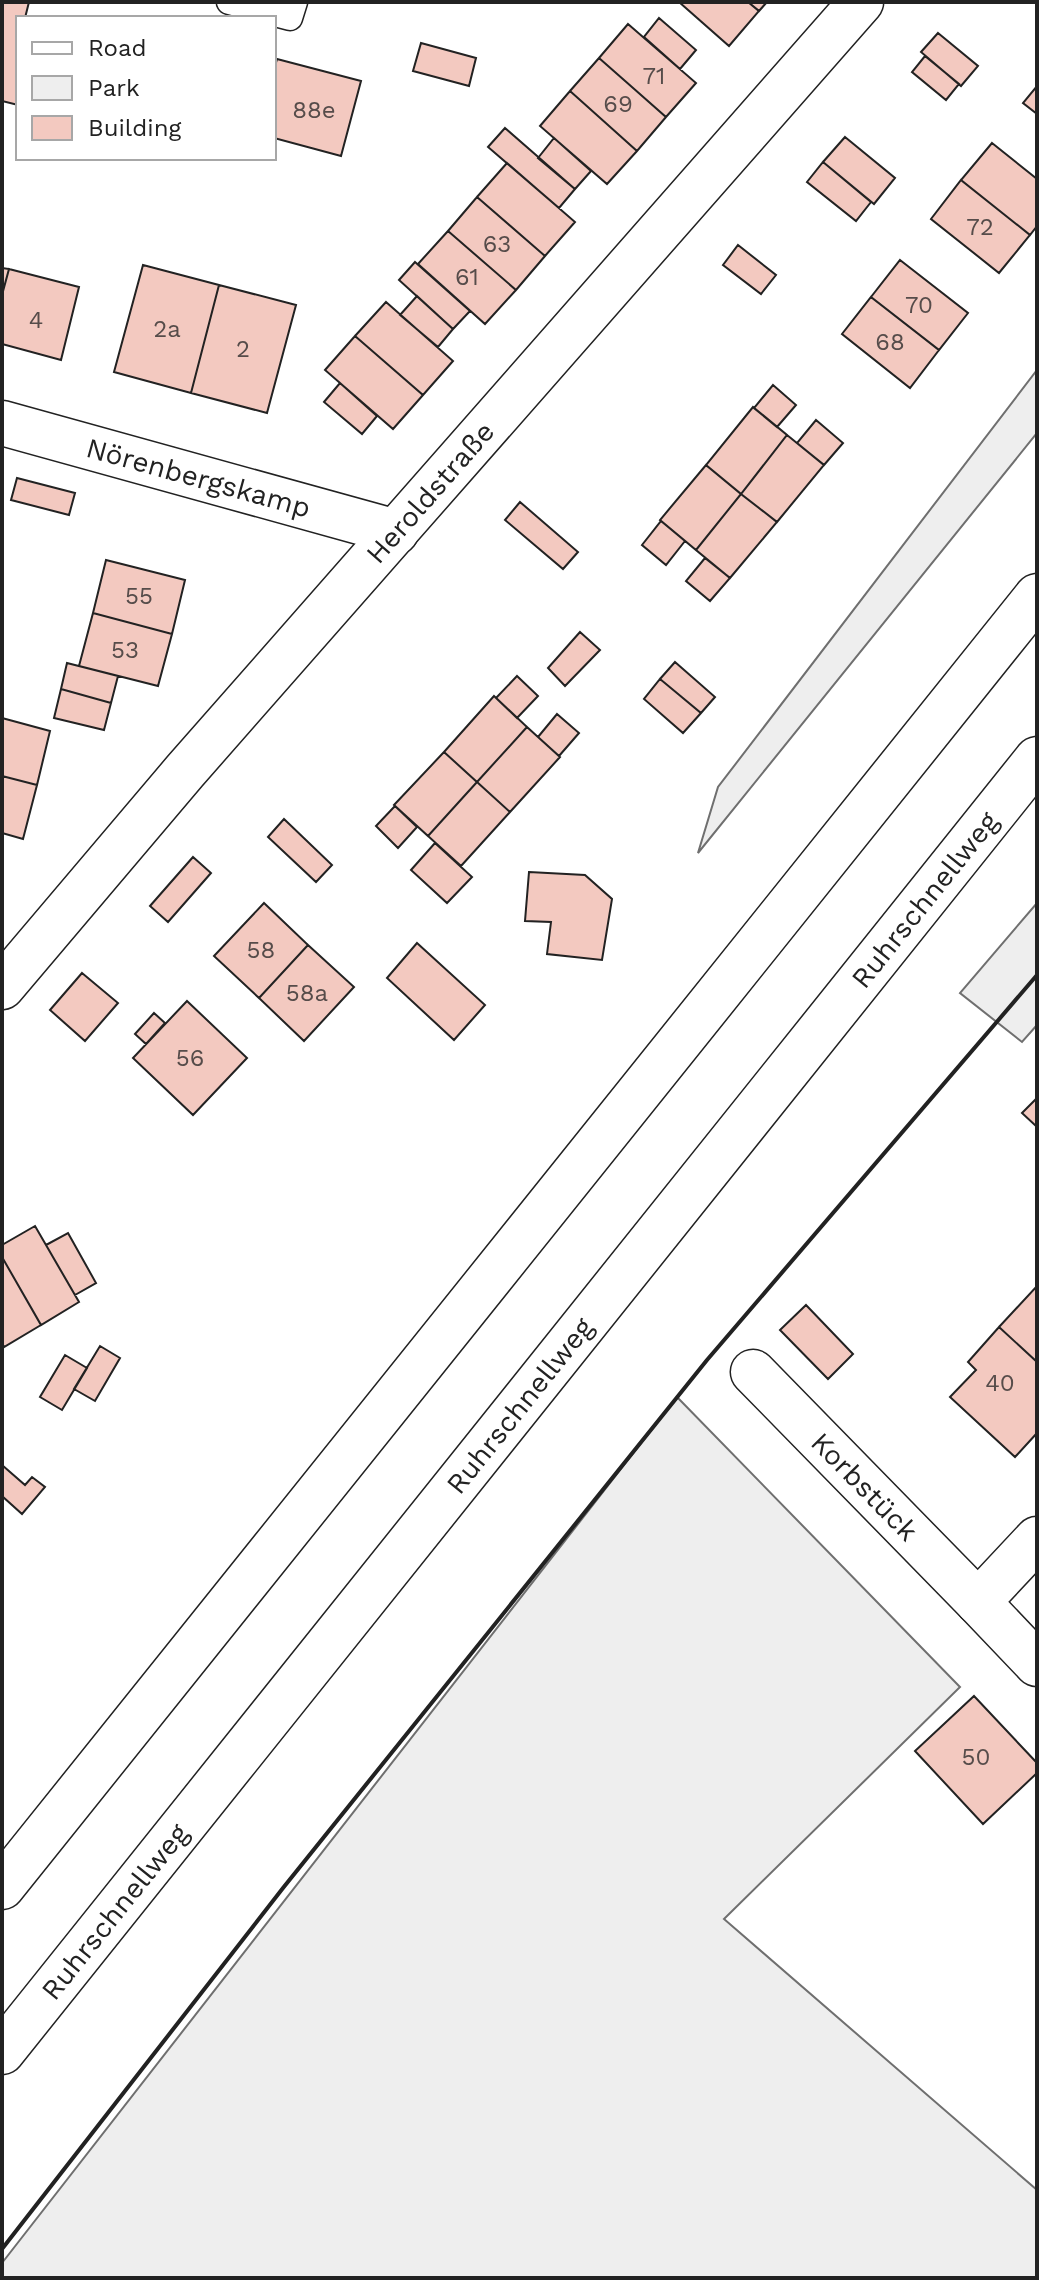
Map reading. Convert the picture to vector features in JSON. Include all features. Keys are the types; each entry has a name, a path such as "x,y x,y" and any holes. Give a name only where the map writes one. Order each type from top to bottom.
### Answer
{"main road":[{"name":"Heroldstraße","path":"2,987 107,861 861,2"},
{"name":"Nörenbergskamp","path":"2,423 396,532"},
{"path":"2,1887 1037,596"},
{"name":"Ruhrschnellweg","path":"2,2052 1037,759"},
{"name":"Korbstück","path":"753,1372 1037,1664"},
{"path":"978,1602 1037,1539"}],"lane":[{"path":"229,2 290,18 295,2"}],"green space":[{"path":"1037,370 1037,433 698,853 718,787"},
{"path":"1037,903 1037,1025 1022,1042 960,993"},
{"path":"677,1397 960,1687 724,1919 1037,2190 1037,2278 2,2278 2,2263"}],"building":[{"path":"2,2 29,2 26,16 16,16 16,104 2,101"},
{"path":"679,2 748,2 759,11 729,46"},
{"path":"748,2 767,2 759,11"},
{"path":"659,18 696,50 680,69 644,37"},
{"path":"628,24 696,83 666,117 599,58"},
{"path":"938,33 978,66 961,86 921,52"},
{"path":"421,43 476,58 469,86 413,71"},
{"path":"925,56 959,84 946,100 912,72"},
{"path":"599,58 666,117 637,151 570,91"},
{"path":"277,59 361,81 341,156 276,139"},
{"path":"1037,86 1037,114 1023,103"},
{"path":"570,91 637,151 607,184 540,126"},
{"path":"505,128 575,189 559,208 488,147"},
{"path":"845,137 895,178 874,204 823,162"},
{"path":"554,138 591,171 575,189 538,158"},
{"path":"992,143 1037,179 1037,226 1030,235 961,180"},
{"path":"823,162 871,202 856,221 807,182"},
{"path":"507,163 575,222 545,256 477,197"},
{"path":"961,180 1030,235 999,273 931,219"},
{"path":"477,197 545,256 516,290 448,231"},
{"path":"448,231 516,290 485,324 418,264"},
{"path":"738,245 776,275 761,294 723,265"},
{"path":"900,260 968,313 939,350 871,297"},
{"path":"415,262 470,311 453,329 399,280"},
{"path":"143,265 219,285 191,393 114,372"},
{"path":"2,268 9,269 2,295"},
{"path":"9,269 79,287 61,360 2,344 2,295"},
{"path":"219,285 296,305 267,413 191,393"},
{"path":"417,296 453,329 438,347 400,315"},
{"path":"871,297 939,350 910,388 842,334"},
{"path":"386,302 453,361 423,395 355,336"},
{"path":"355,336 423,395 393,429 325,370"},
{"path":"340,383 377,416 362,434 324,402"},
{"path":"773,385 796,405 777,427 754,408"},
{"path":"753,407 787,435 741,494 706,465"},
{"path":"816,420 843,443 824,465 797,443"},
{"path":"787,435 824,465 777,522 741,494"},
{"path":"706,465 741,494 696,550 660,520"},
{"path":"17,478 75,493 69,515 11,500"},
{"path":"741,494 777,522 730,578 696,550"},
{"path":"520,502 578,552 563,569 505,520"},
{"path":"661,521 685,541 666,565 642,545"},
{"path":"705,558 730,578 710,601 686,581"},
{"path":"106,560 185,580 172,634 93,613"},
{"path":"93,613 172,634 158,686 79,666"},
{"path":"580,632 600,650 565,686 548,668"},
{"path":"675,662 715,697 701,713 660,679"},
{"path":"67,663 118,676 111,703 61,689"},
{"path":"517,676 538,696 517,718 496,698"},
{"path":"660,679 701,713 683,733 644,699"},
{"path":"61,689 111,703 104,730 54,718"},
{"path":"494,696 527,727 477,782 444,752"},
{"path":"557,714 579,733 559,756 538,737"},
{"path":"2,718 50,731 37,785 2,776"},
{"path":"527,727 560,757 510,812 477,782"},
{"path":"444,752 477,782 428,836 394,805"},
{"path":"2,776 37,785 23,839 2,833"},
{"path":"477,782 510,812 461,866 428,836"},
{"path":"395,806 417,827 398,848 376,826"},
{"path":"284,819 332,865 316,882 268,837"},
{"path":"435,843 472,877 447,903 411,870"},
{"path":"193,857 211,873 168,922 150,906"},
{"path":"529,872 585,875 612,899 602,960 547,954 551,922 525,921"},
{"path":"264,903 308,945 259,998 214,956"},
{"path":"417,943 485,1005 454,1040 387,978"},
{"path":"308,945 354,987 304,1041 259,998"},
{"path":"82,973 118,1003 85,1041 50,1010"},
{"path":"187,1001 247,1058 193,1115 133,1058"},
{"path":"154,1013 165,1023 146,1044 135,1034"},
{"path":"1037,1098 1037,1127 1022,1113"},
{"path":"35,1226 79,1302 41,1325 2,1257 2,1245"},
{"path":"68,1233 96,1283 75,1295 46,1245"},
{"path":"2,1257 41,1325 4,1347 2,1343"},
{"path":"1037,1286 1037,1362 999,1327"},
{"path":"806,1305 853,1354 828,1379 780,1330"},
{"path":"999,1327 1037,1362 1037,1433 1015,1457 950,1397 976,1370 968,1362"},
{"path":"100,1346 120,1358 95,1401 74,1389"},
{"path":"65,1355 87,1368 62,1410 40,1397"},
{"path":"2,1465 25,1485 32,1477 45,1487 22,1514 2,1496"},
{"path":"974,1696 1037,1763 1037,1773 983,1824 915,1751"}],"wall":[{"path":"2,2249 283,1888 707,1360 1037,975"}]}
